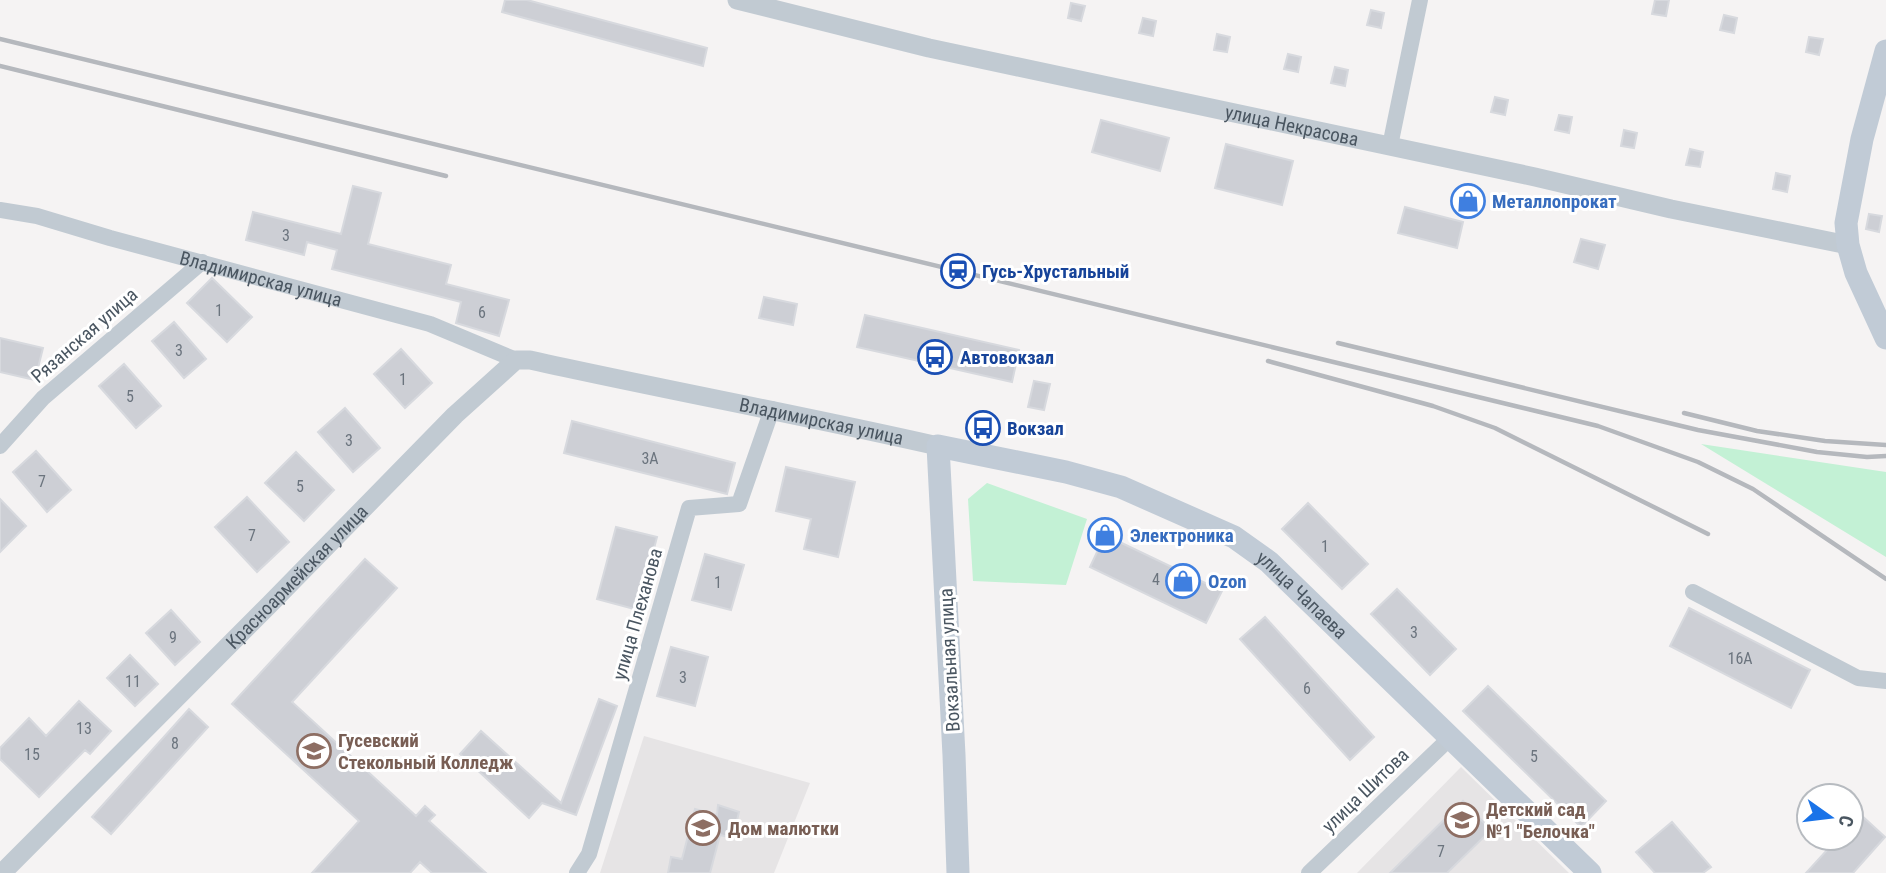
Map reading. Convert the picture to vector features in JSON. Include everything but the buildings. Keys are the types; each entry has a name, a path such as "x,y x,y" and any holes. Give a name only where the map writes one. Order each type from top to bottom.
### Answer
{"main road":[{"path":"1886,51 1862,139 1846,223 1856,272 1886,338"},
{"name":"улица Чапаева","path":"938,446 1066,472 1121,487 1234,537 1269,562 1590,873"},
{"name":"Вокзальная улица","path":"938,446 958,873"}],"street":[{"name":"улица Некрасова","path":"737,0 929,48 1849,245"},
{"path":"1390,146 1420,0"},
{"name":"Владимирская улица","path":"0,210 37,216 430,324 516,360 530,360 772,409 938,446"},
{"name":"Рязанская улица","path":"0,446 43,398 202,262"},
{"name":"Красноармейская улица","path":"2,873 455,415 516,360"},
{"name":"улица Плеханова","path":"577,873 589,854 689,508 739,504 772,409"},
{"path":"1693,592 1858,678 1886,681"},
{"name":"улица Шитова","path":"1309,873 1450,738"}],"shaded area":[{"name":"Дом малютки","path":"644,736 810,783 774,873 600,873"},
{"name":"Детский сад №1 \"Белочка\"","path":"1461,767 1569,873 1357,873"}],"green space":[{"path":"1701,444 1886,472 1886,557"},
{"path":"987,483 1087,519 1066,585 973,581 968,499"}],"railway":[{"path":"0,39 1598,426 1698,462 1753,489 1886,579"},
{"path":"0,66 446,176"},
{"path":"1338,343 1698,430 1817,452 1886,456"},
{"path":"1268,361 1433,406 1495,428 1708,534"},
{"path":"1684,413 1757,431 1825,441 1886,445"}],"place":[{"name":"Металлопрокат","path":"1468,201"},
{"name":"Гусь-Хрустальный","path":"958,271"},
{"name":"Автовокзал","path":"935,357"},
{"name":"Вокзал","path":"983,428"},
{"name":"Электроника","path":"1105,535"},
{"name":"Ozon","path":"1183,581"},
{"name":"Гусевский Стекольный Колледж","path":"314,751"},
{"name":"Детский сад №1 \"Белочка\"","path":"1462,820"},
{"name":"Дом малютки","path":"703,828"}]}
